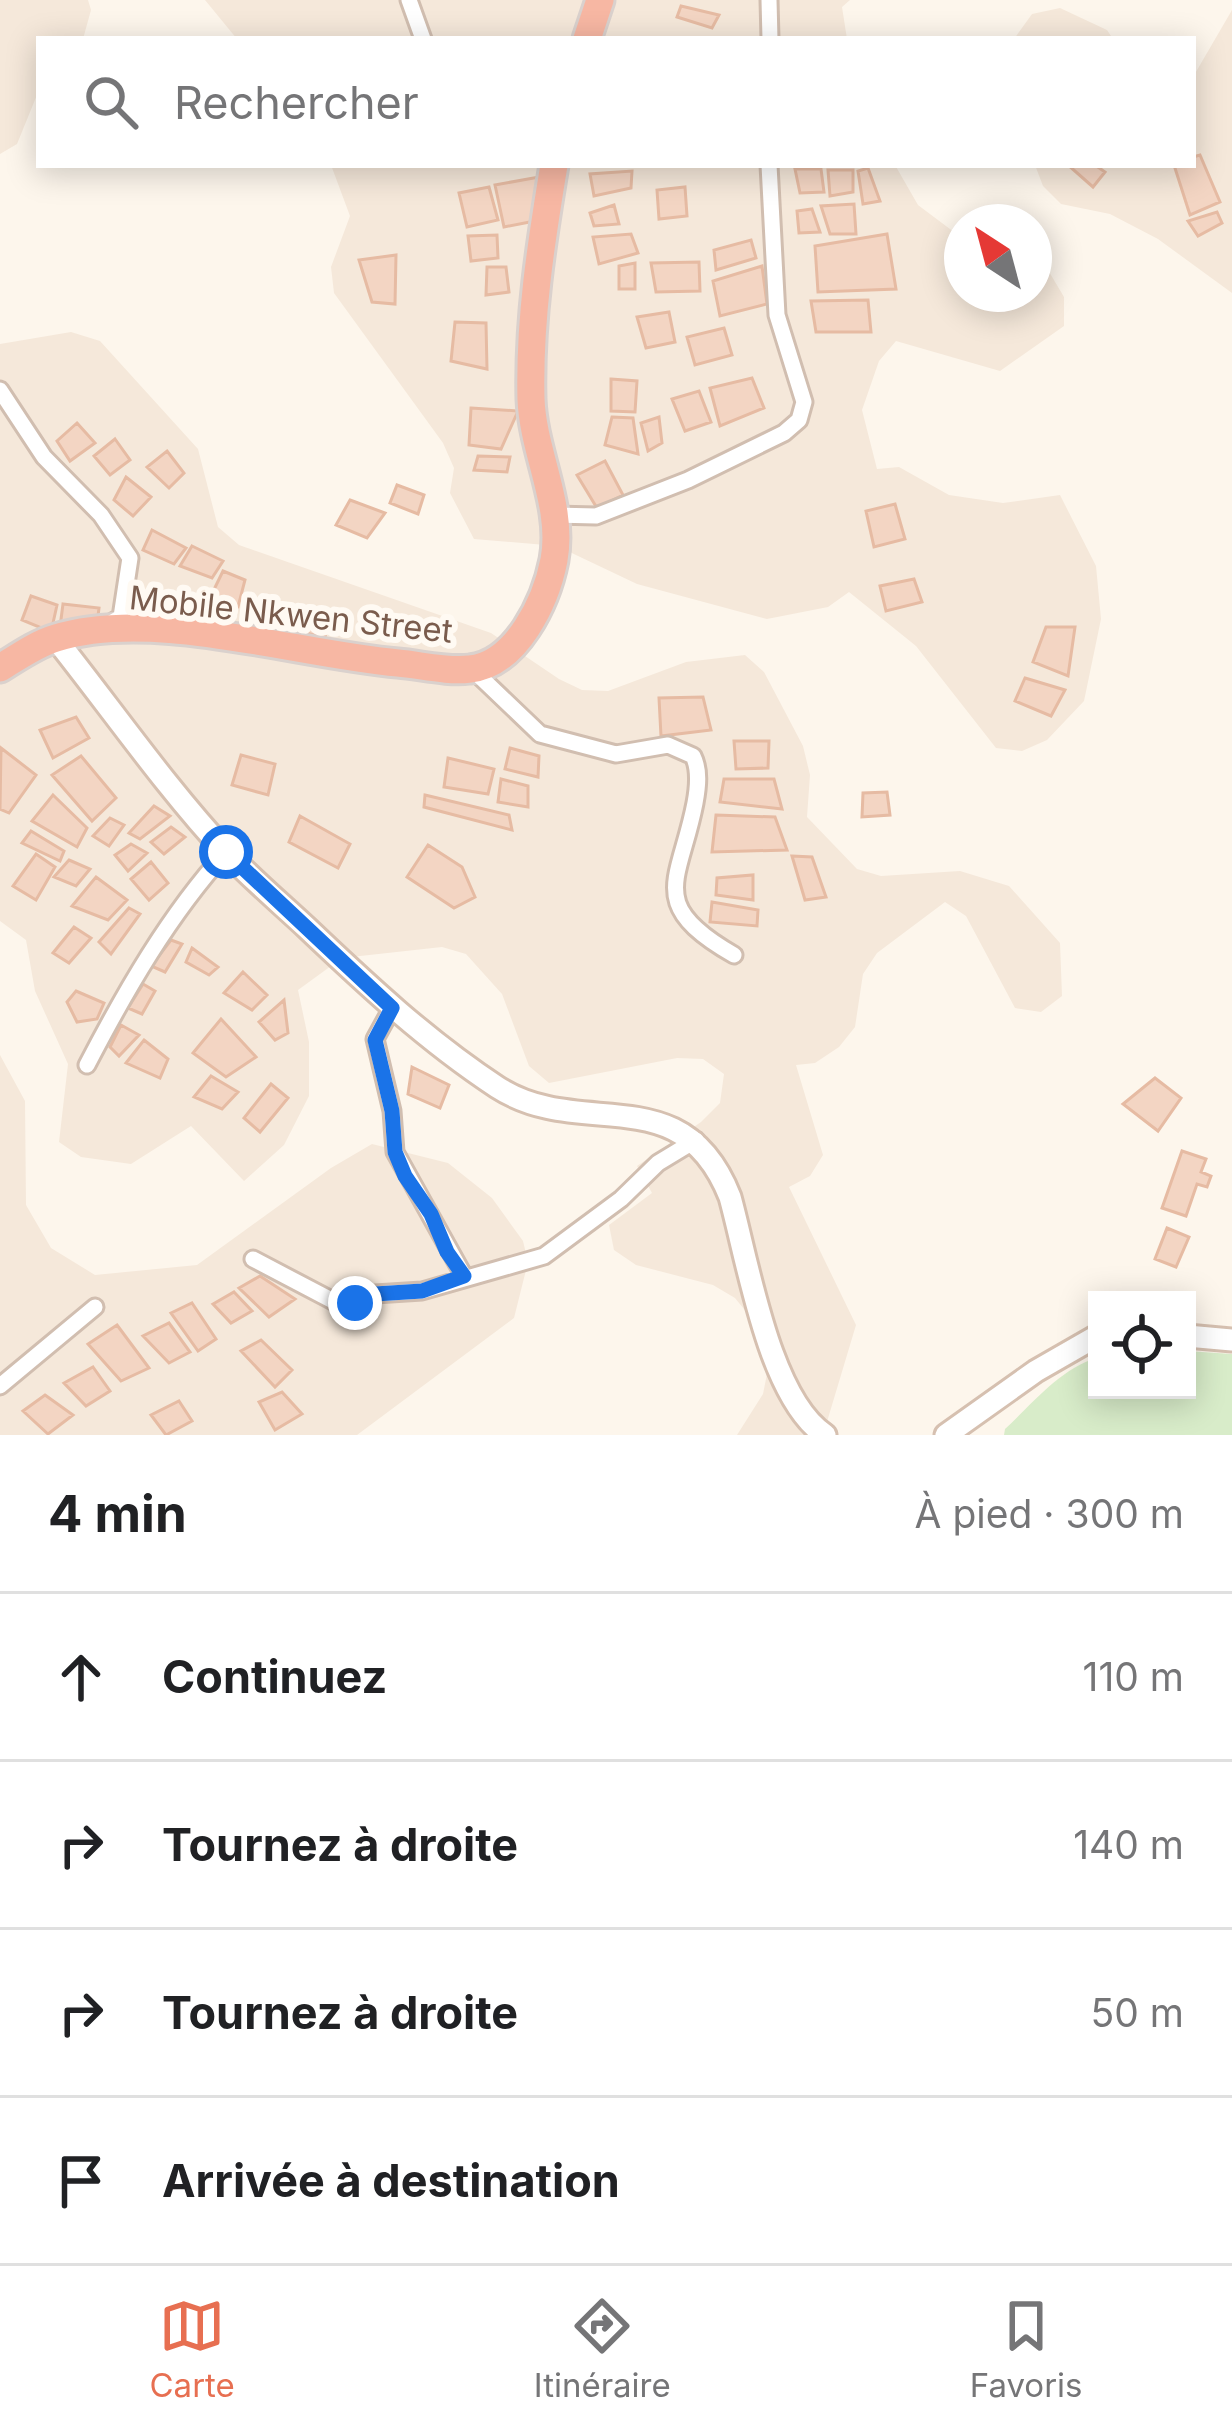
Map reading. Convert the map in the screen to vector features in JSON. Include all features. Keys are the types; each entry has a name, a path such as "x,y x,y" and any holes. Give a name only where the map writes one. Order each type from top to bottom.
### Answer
{"highway":[{"path":"588,36 600,0"},
{"name":"Mobile Nkwen Street","path":"0,668 55,638 100,630 174,630 354,659 472,669 494,661 534,618 554,559 554,515 531,404 534,286 554,168"}],"street":[{"path":"409,0 422,36"},
{"path":"769,0 770,36"},
{"path":"554,515 596,516 688,480 784,434 799,420 804,402 777,315 770,168"},
{"path":"0,390 44,457 101,515 130,558 121,617 100,630"},
{"path":"55,638 226,852 392,1008 500,1089 531,1103 670,1126 696,1140 720,1172 730,1197 782,1384 810,1425 825,1435"},
{"path":"472,669 540,734 616,754 668,745 693,756 698,766 697,796 675,868 674,889 692,926 734,955"},
{"path":"87,1065 154,947 196,885 226,852"},
{"path":"392,1008 375,1040 392,1111 395,1152 464,1276"},
{"path":"253,1259 335,1302 422,1291 544,1256 621,1198 658,1163 696,1140"},
{"path":"0,1386 95,1307"},
{"path":"1196,1337 1232,1340"},
{"path":"946,1435 1088,1341"}],"shaded area":[{"path":"0,0 88,0 91,10 84,36 36,36 36,97 17,144 0,154"},
{"path":"205,0 850,0 842,7 847,36 235,36"},
{"path":"1060,8 1111,36 1016,36 1032,14"},
{"path":"1232,10 1232,293 1158,239 1110,214 1061,204 1043,186 1036,168 1196,168 1196,72"},
{"path":"332,168 897,168 918,205 944,224 944,312 1052,312 1052,277 1064,297 1064,326 1000,371 896,341 879,361 862,410 877,469 899,467 949,495 1003,503 1060,495 1096,566 1101,619 1084,701 1047,740 1022,751 996,748 916,646 849,592 828,607 767,619 637,584 557,546 474,539 450,493 454,468 443,443 334,293 331,267 350,216"},
{"path":"71,332 100,341 198,449 218,527 239,545 491,633 582,690 608,691 686,662 745,655 764,672 803,746 810,775 807,817 857,869 881,876 960,871 1009,886 1060,943 1062,996 1041,1012 1015,1008 966,916 945,902 877,953 863,974 855,1027 839,1047 815,1063 796,1065 823,1155 810,1176 789,1187 856,1325 823,1435 737,1435 763,1394 768,1369 752,1319 735,1298 713,1285 636,1265 614,1250 609,1225 652,1193 637,1166 701,1122 720,1103 724,1074 703,1059 677,1058 549,1083 529,1066 502,994 466,954 442,947 342,958 298,990 309,1042 309,1096 284,1145 244,1181 191,1126 131,1164 81,1157 59,1142 68,1064 35,991 26,940 0,921 0,344"},
{"path":"0,1055 25,1101 26,1205 51,1248 95,1275 197,1265 372,1144 448,1163 492,1198 523,1241 528,1262 514,1318 357,1435 0,1435"}],"green space":[{"path":"1196,1352 1232,1354 1232,1435 1004,1435 1036,1398 1088,1361 1088,1399 1196,1399"}],"building":[{"path":"681,6 719,15 712,28 677,17"},
{"path":"1200,155 1220,202 1190,215 1175,168 1196,168"},
{"path":"868,168 880,201 863,204 858,171"},
{"path":"1071,168 1105,172 1093,187"},
{"path":"795,169 821,169 824,192 800,193"},
{"path":"828,170 853,170 853,192 830,196"},
{"path":"632,171 631,188 594,196 590,174"},
{"path":"539,177 540,220 504,227 495,185"},
{"path":"489,187 498,220 467,227 459,193"},
{"path":"685,187 687,216 659,219 657,190"},
{"path":"854,204 856,234 830,234 821,206"},
{"path":"614,205 619,224 594,226 590,213"},
{"path":"812,209 820,232 799,233 797,211"},
{"path":"1217,212 1222,223 1198,236 1188,221"},
{"path":"631,234 638,253 599,264 593,237"},
{"path":"887,234 896,289 818,292 815,246"},
{"path":"497,235 498,258 471,261 468,236"},
{"path":"751,240 756,258 716,270 714,250"},
{"path":"396,255 395,304 372,302 359,260"},
{"path":"699,262 700,291 656,292 651,263"},
{"path":"635,263 635,289 619,289 619,266"},
{"path":"762,266 767,304 720,316 713,281"},
{"path":"487,267 506,267 509,292 486,295"},
{"path":"868,300 871,332 816,332 811,301"},
{"path":"669,312 675,342 646,348 637,317"},
{"path":"455,322 486,323 487,369 451,361"},
{"path":"724,328 732,355 695,365 687,337"},
{"path":"752,378 764,408 720,426 710,388"},
{"path":"611,379 637,381 635,412 611,411"},
{"path":"699,391 711,422 685,431 672,399"},
{"path":"471,408 518,411 501,449 469,445"},
{"path":"612,417 633,418 638,454 605,445"},
{"path":"659,417 662,443 648,451 641,423"},
{"path":"77,423 95,443 70,461 57,441"},
{"path":"115,439 130,460 110,475 94,456"},
{"path":"167,451 184,473 169,488 147,467"},
{"path":"478,456 510,457 507,472 474,470"},
{"path":"605,461 623,495 597,508 577,475"},
{"path":"126,477 151,497 133,516 114,500"},
{"path":"397,485 424,495 418,514 390,503"},
{"path":"350,500 385,513 367,538 336,525"},
{"path":"895,504 905,539 874,547 866,511"},
{"path":"152,530 186,548 174,564 143,550"},
{"path":"192,546 223,561 212,578 180,566"},
{"path":"223,571 245,580 238,607 207,604"},
{"path":"914,579 922,602 886,611 880,586"},
{"path":"31,596 57,605 51,632 22,620"},
{"path":"63,604 99,608 96,632 60,627"},
{"path":"299,609 327,614 325,638 291,629"},
{"path":"1046,627 1075,627 1068,676 1033,662"},
{"path":"1025,678 1065,690 1051,716 1015,701"},
{"path":"703,697 711,730 661,736 659,698"},
{"path":"76,717 89,738 53,758 40,730"},
{"path":"734,741 769,741 768,768 736,769"},
{"path":"1,748 36,775 9,813 0,809"},
{"path":"510,748 539,756 538,777 505,769"},
{"path":"241,755 275,764 268,795 232,785"},
{"path":"81,756 116,798 92,821 52,775"},
{"path":"448,758 494,769 488,794 444,787"},
{"path":"501,779 528,786 528,807 498,802"},
{"path":"724,779 774,779 782,809 720,802"},
{"path":"887,792 890,815 862,817 863,793"},
{"path":"53,795 87,828 77,847 32,821"},
{"path":"425,795 509,815 512,830 424,807"},
{"path":"154,806 170,816 140,839 129,833"},
{"path":"716,815 775,817 787,850 712,852"},
{"path":"300,816 350,844 338,868 289,842"},
{"path":"110,818 124,825 109,846 93,836"},
{"path":"171,827 185,837 164,854 151,842"},
{"path":"31,831 64,851 60,861 22,843"},
{"path":"131,844 147,853 128,871 115,855"},
{"path":"428,845 462,867 475,897 454,908 407,877"},
{"path":"36,854 55,867 36,900 13,886"},
{"path":"792,856 812,857 826,897 805,900"},
{"path":"69,860 90,869 76,886 54,877"},
{"path":"151,862 168,883 149,900 131,879"},
{"path":"753,875 753,900 716,895 717,878"},
{"path":"96,877 127,900 108,920 72,906"},
{"path":"712,902 758,910 757,926 710,922"},
{"path":"129,908 140,914 111,954 99,942"},
{"path":"74,927 91,938 69,963 53,953"},
{"path":"171,940 182,944 165,972 151,966"},
{"path":"192,948 218,967 209,975 186,962"},
{"path":"243,972 267,995 252,1010 224,993"},
{"path":"143,984 155,991 142,1014 128,1008"},
{"path":"76,991 104,1003 97,1019 77,1022 67,1002"},
{"path":"284,1000 288,1033 275,1040 259,1022"},
{"path":"221,1019 256,1057 226,1077 193,1053"},
{"path":"121,1025 139,1035 119,1056 110,1047"},
{"path":"144,1040 168,1059 160,1078 126,1063"},
{"path":"412,1067 449,1085 440,1108 408,1094"},
{"path":"211,1076 238,1092 222,1109 194,1097"},
{"path":"1155,1078 1181,1098 1158,1131 1123,1104"},
{"path":"271,1084 288,1098 260,1132 244,1118"},
{"path":"1182,1151 1206,1159 1201,1172 1211,1176 1207,1187 1197,1184 1186,1216 1162,1208"},
{"path":"1167,1228 1189,1237 1176,1267 1155,1259"},
{"path":"260,1276 295,1299 269,1317 239,1288"},
{"path":"234,1292 252,1311 231,1323 213,1304"},
{"path":"192,1303 216,1339 198,1351 171,1313"},
{"path":"169,1323 190,1352 169,1363 143,1336"},
{"path":"117,1325 149,1368 121,1381 88,1344"},
{"path":"261,1340 292,1370 275,1387 241,1351"},
{"path":"93,1367 110,1391 86,1406 64,1383"},
{"path":"282,1392 302,1414 275,1430 259,1402"},
{"path":"45,1395 73,1415 48,1434 23,1411"},
{"path":"179,1401 192,1421 166,1435 151,1415"}],"route":[{"path":"226,852 392,1008 375,1040 392,1111 395,1152 464,1276 422,1291 375,1294 355,1303"}]}
